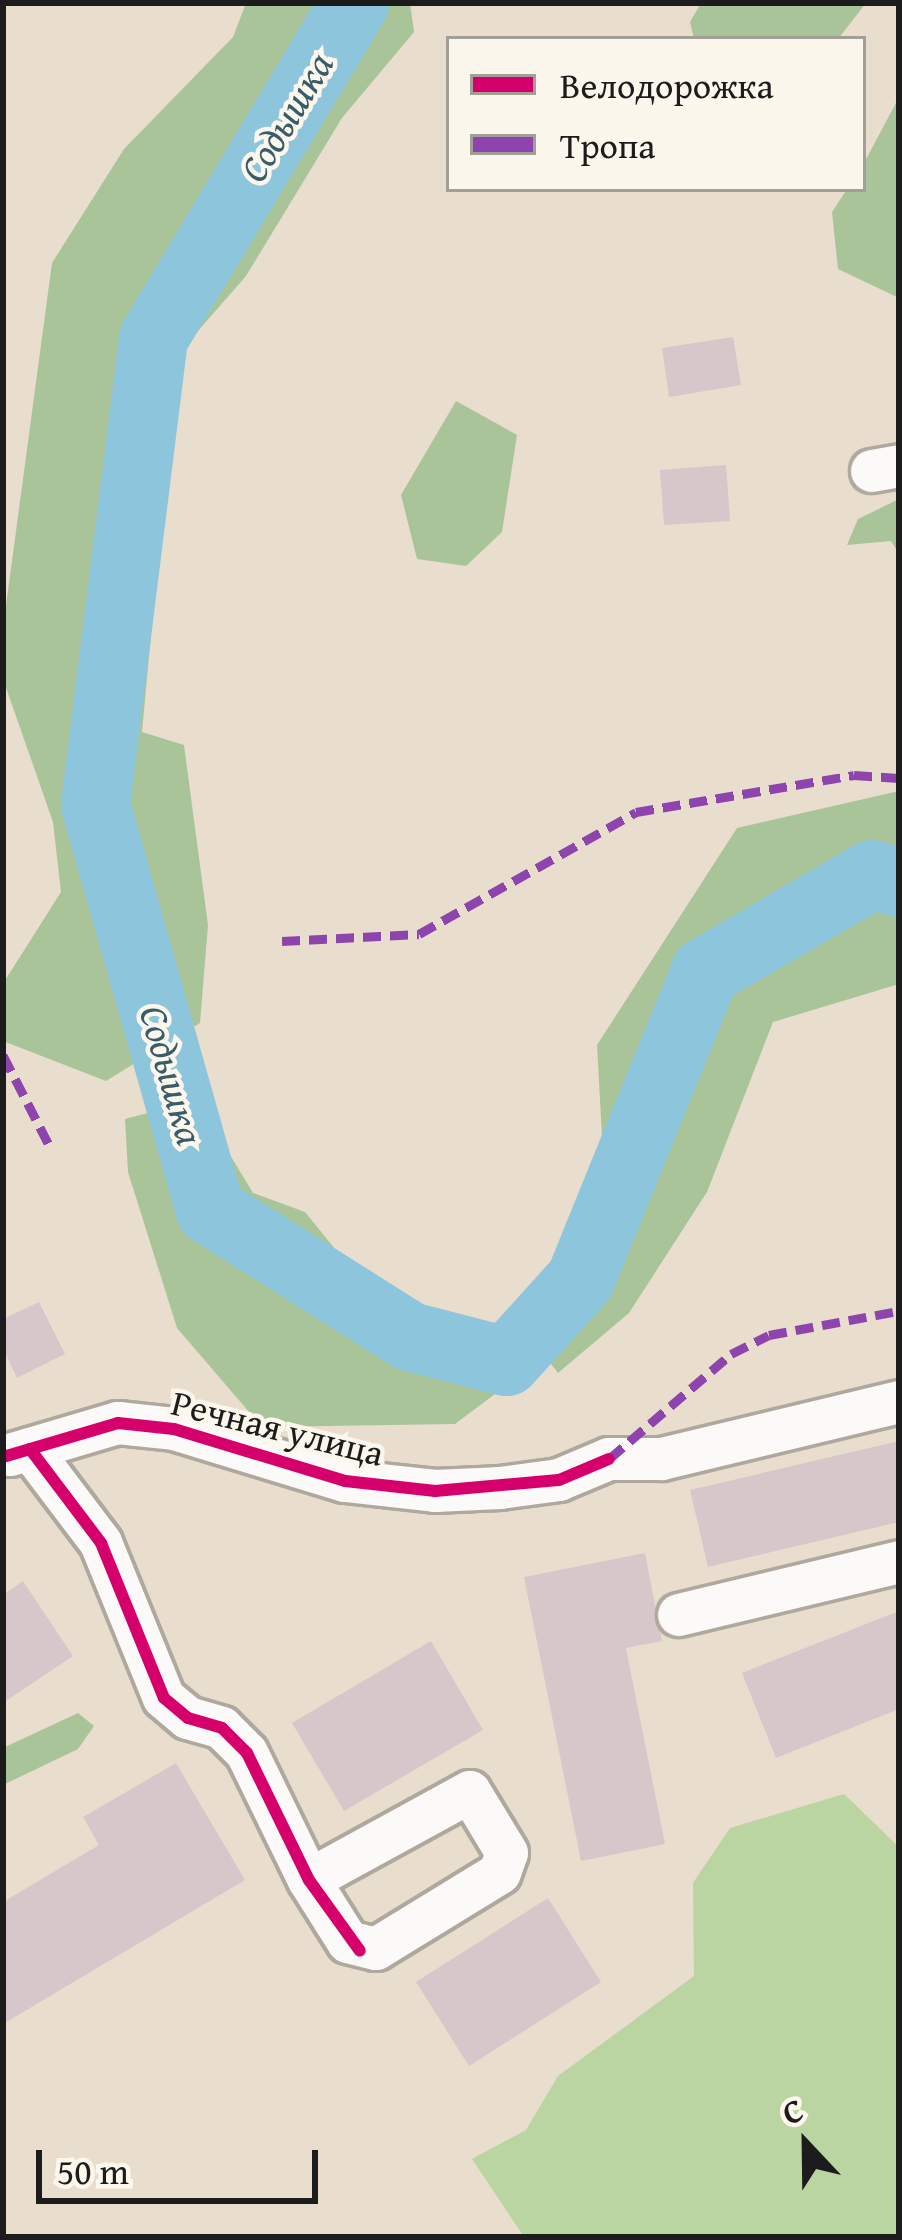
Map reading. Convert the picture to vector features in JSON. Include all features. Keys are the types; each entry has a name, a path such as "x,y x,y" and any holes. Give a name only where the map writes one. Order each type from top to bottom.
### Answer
{"street":[{"name":"Речная улица","path":"16,1453 118,1423 174,1429 345,1480 435,1491 559,1480 609,1459 662,1459 899,1402"},
{"path":"16,1453 101,1543 164,1698 188,1718 222,1729 247,1753 309,1880 360,1951 376,1949 508,1864 470,1792 457,1795 309,1880"},
{"path":"679,1615 899,1562"}],"green space":[{"path":"246,3 410,3 414,32 342,118 246,276 177,355 142,732 184,745 208,925 200,1023 106,1081 3,1041 4,982 61,892 53,822 3,679 3,628 52,263 124,149 233,37"},
{"path":"701,3 866,3 840,36 693,36 690,22"},
{"path":"899,97 899,298 838,269 832,212 845,192 866,192 866,159"},
{"path":"456,401 517,435 502,532 466,566 417,559 401,495"},
{"path":"899,499 899,554 891,541 847,545 858,519"},
{"path":"899,791 899,984 773,1022 707,1192 629,1313 558,1373 539,1348 610,1283 597,1045 737,828"},
{"path":"197,1100 253,1193 305,1212 353,1271 515,1379 455,1424 262,1427 177,1328 128,1172 125,1119"},
{"path":"78,1713 94,1726 78,1749 3,1785 3,1748"},
{"path":"844,1794 899,1847 899,2237 524,2237 472,2159 526,2130 558,2076 694,1976 693,1883 730,1828"}],"building":[{"path":"733,337 741,385 669,397 662,348"},
{"path":"726,465 730,521 664,525 660,470"},
{"path":"39,1302 65,1354 17,1378 3,1348 3,1319"},
{"path":"899,1441 899,1522 708,1567 690,1490"},
{"path":"645,1553 662,1641 626,1648 665,1844 581,1861 524,1577"},
{"path":"23,1581 73,1656 3,1703 3,1595"},
{"path":"899,1611 899,1709 776,1758 742,1673"},
{"path":"431,1641 483,1730 344,1811 292,1723"},
{"path":"176,1763 245,1880 3,2024 3,1902 99,1845 83,1817"},
{"path":"548,1898 601,1982 469,2066 416,1982"}],"waterway":[{"name":"Содышка","path":"354,3 153,338 95,804 210,1210 409,1336 506,1361 580,1279 705,971 872,874 899,882"}],"marked path":[{"path":"282,941 419,934 636,812 854,775 899,778"},
{"path":"3,1055 49,1145"},
{"path":"609,1459 731,1354 769,1335 899,1311"}],"cycle path":[{"path":"3,1457 118,1423 174,1429 345,1481 435,1491 559,1480 609,1459"},
{"path":"30,1449 101,1543 164,1698 188,1718 222,1728 247,1753 309,1880 360,1951"}]}
